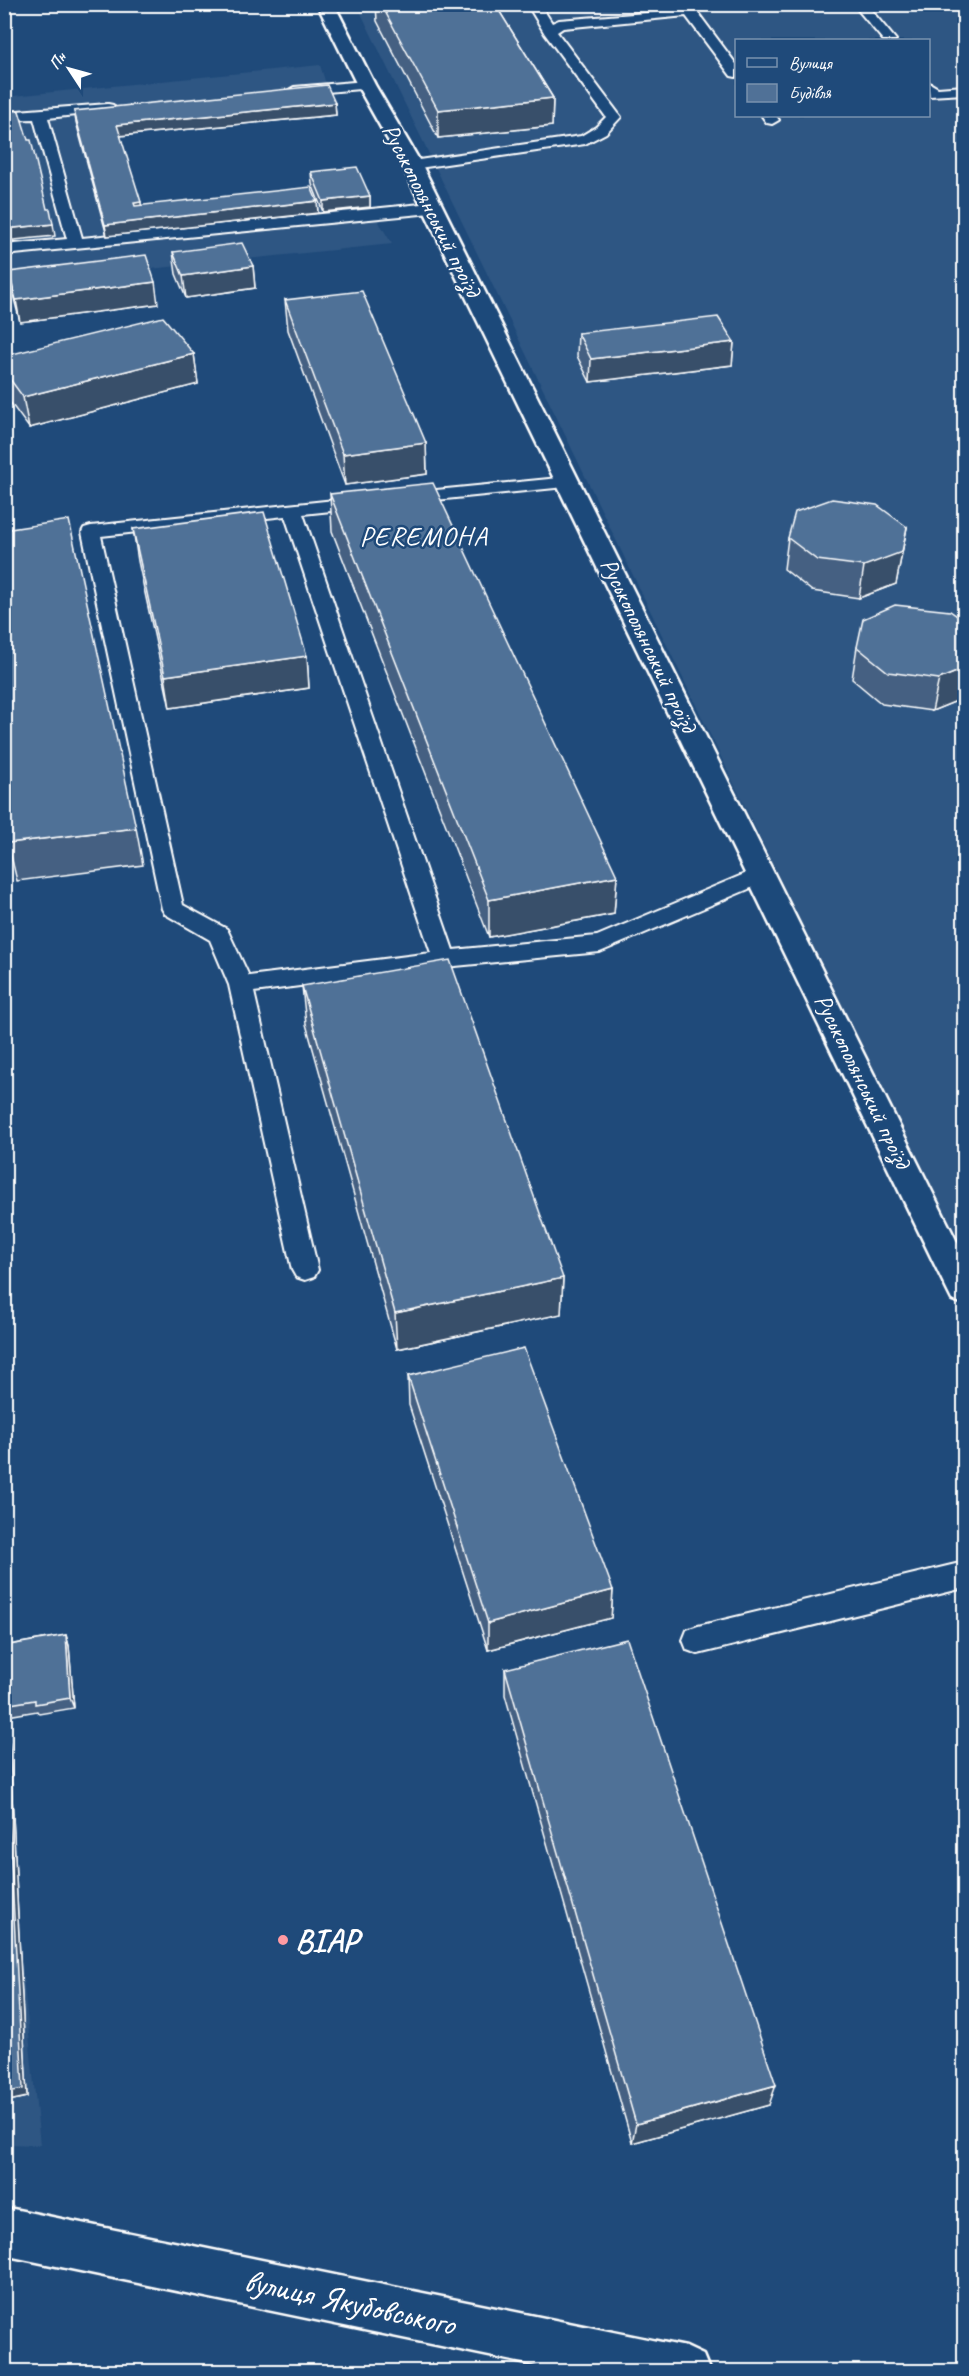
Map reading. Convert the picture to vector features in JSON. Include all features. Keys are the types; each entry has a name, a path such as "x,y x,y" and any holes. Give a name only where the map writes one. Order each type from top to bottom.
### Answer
{"street":[{"name":"Руськополянський проїзд","path":"325,4 366,85 412,165 431,208 569,482 964,1290"},
{"name":"вулиця Якубовського","path":"13,2234 686,2372"}],"lane":[{"path":"412,165 585,140 601,130 614,117 550,31 533,4"},
{"path":"859,4 889,39"},
{"path":"550,31 559,24 687,8 735,72"},
{"path":"276,92 366,85"},
{"path":"930,88 934,93 964,90"},
{"path":"4,116 123,107"},
{"path":"40,115 76,244"},
{"path":"4,250 431,208"},
{"path":"305,1270 241,985 219,935 173,909 91,532 569,482"},
{"path":"292,510 445,958"},
{"path":"241,985 445,958 600,944 762,875"},
{"path":"698,1641 964,1575"}],"shaded area":[{"path":"357,5 964,5 964,1259"},
{"path":"320,65 336,115 119,135 133,211 317,198 312,184 357,179 370,207 392,244 5,284 4,97"},
{"path":"5,1794 40,2145 5,2144"}],"building":[{"path":"381,4 495,4 553,98 438,110"},
{"path":"327,85 335,103 117,125 141,202 134,203 135,206 311,187 317,201 105,225 74,111"},
{"path":"4,110 19,111 28,140 31,140 47,209 50,209 53,224 4,229"},
{"path":"357,167 370,196 323,201 311,172"},
{"path":"242,243 253,266 183,276 173,252"},
{"path":"146,255 155,282 16,300 9,272"},
{"path":"362,291 426,443 343,454 285,300"},
{"path":"163,317 194,354 23,397 4,371 4,356"},
{"path":"718,317 734,342 591,359 578,333"},
{"path":"433,483 617,876 489,900 330,494"},
{"path":"832,499 877,505 907,527 902,552 864,566 817,560 788,538 795,512"},
{"path":"264,512 307,656 165,676 133,529"},
{"path":"69,520 136,828 8,843 4,817 4,530"},
{"path":"895,605 950,611 964,621 964,669 939,679 888,672 857,647 863,619"},
{"path":"450,960 563,1278 395,1313 302,986"},
{"path":"524,1348 613,1590 488,1623 408,1376"},
{"path":"66,1635 70,1698 35,1704 35,1700 4,1705 4,1646"},
{"path":"627,1639 776,2085 636,2124 505,1669"},
{"path":"4,1725 23,2089 4,2093"}],"place":[{"name":"ВІАР","path":"283,1940"}],"district":[{"name":"PEREMOHA","path":"424,536"}]}
